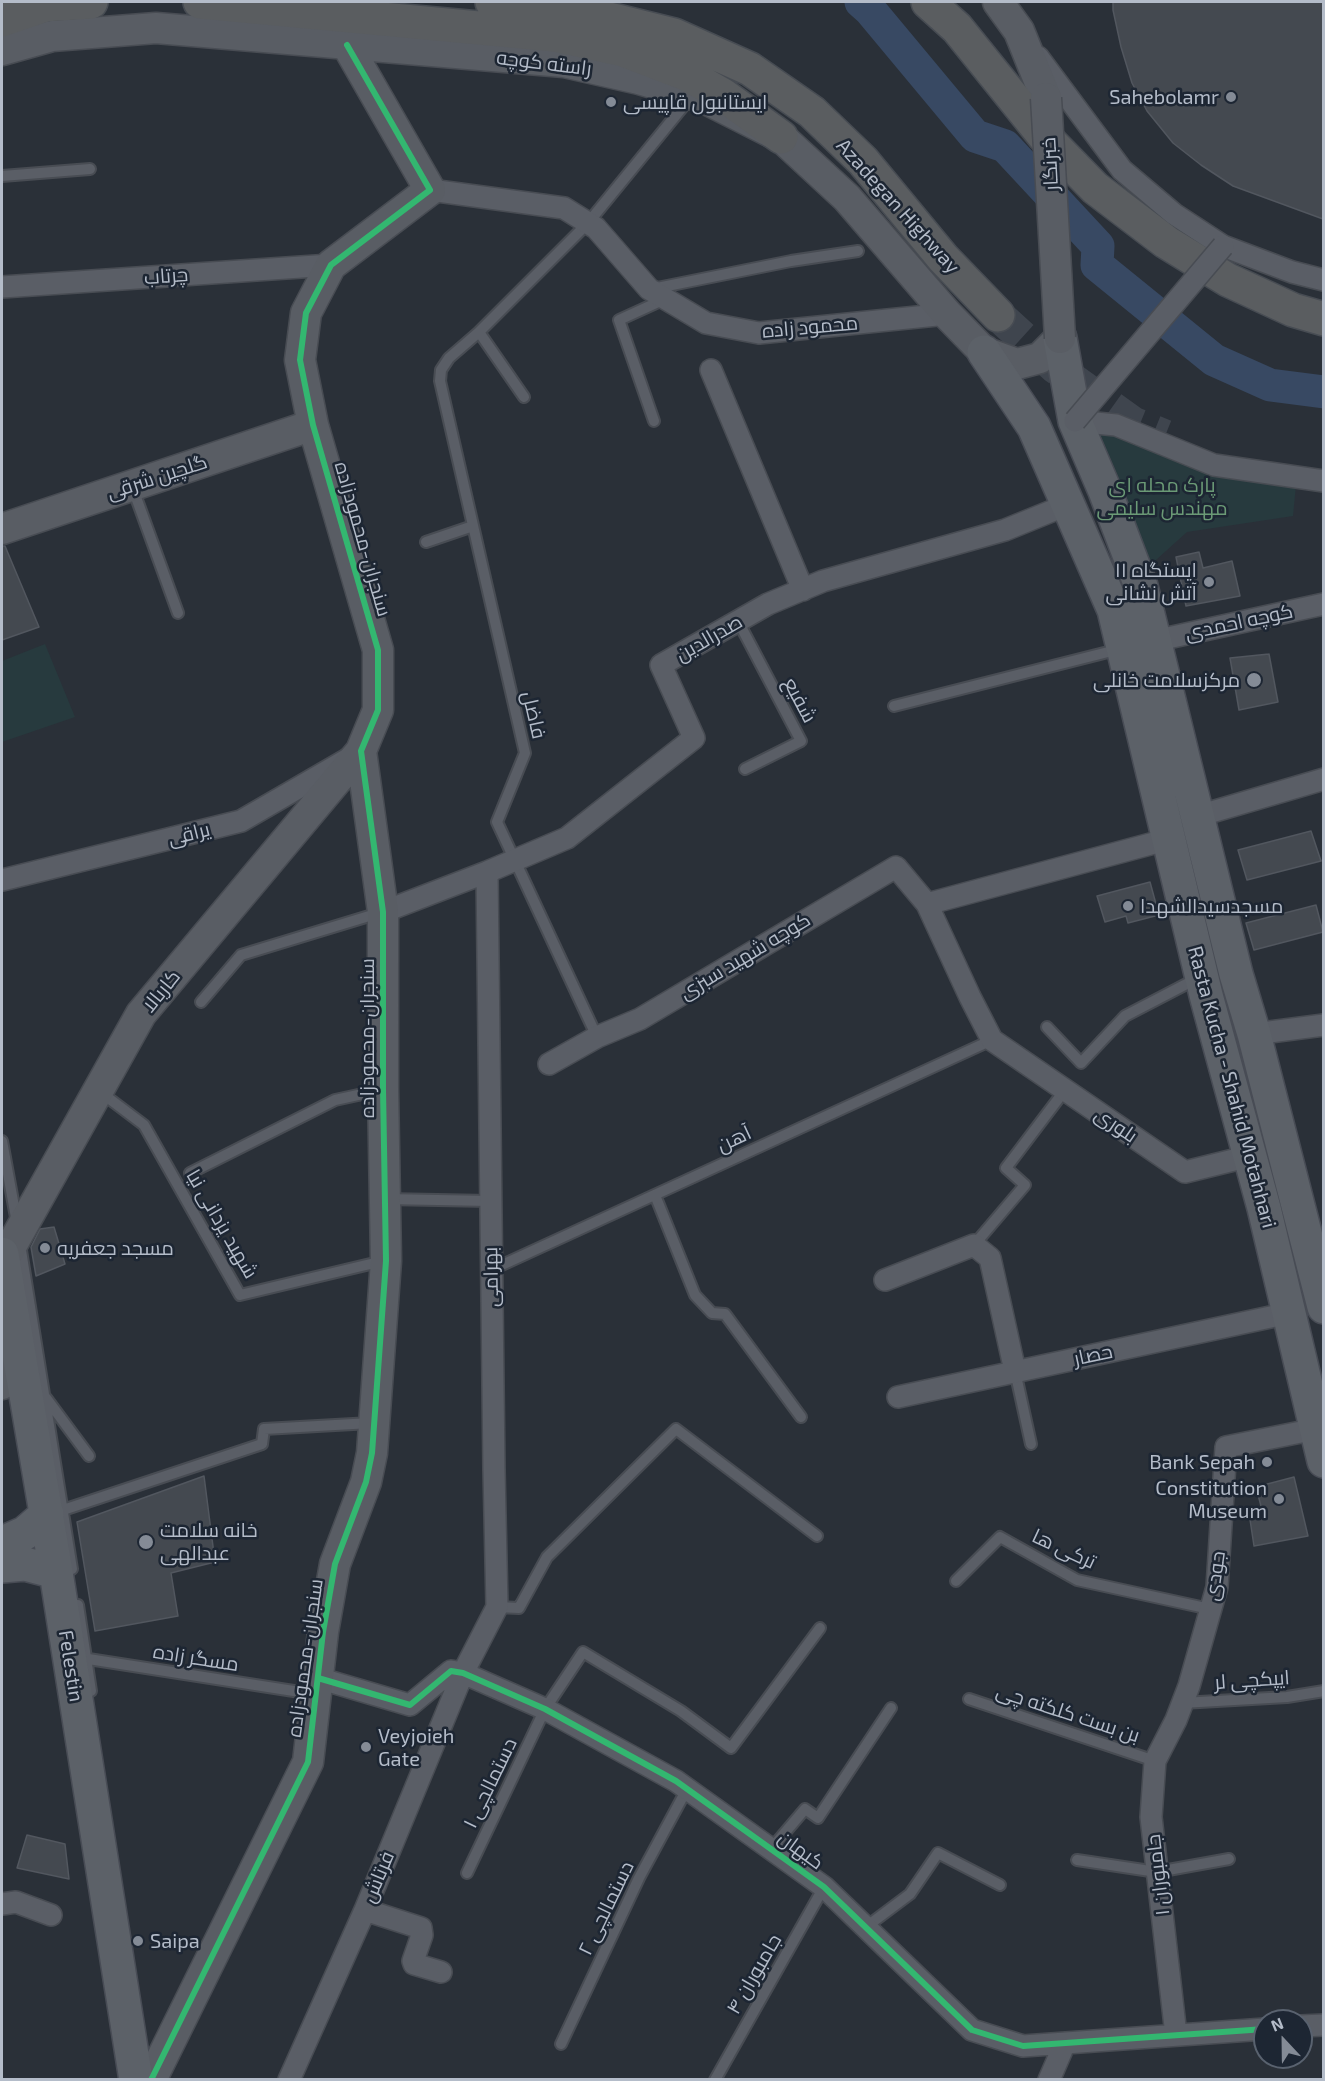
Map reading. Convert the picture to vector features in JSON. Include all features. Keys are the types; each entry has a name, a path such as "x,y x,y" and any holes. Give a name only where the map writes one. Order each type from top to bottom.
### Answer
{"highway":[{"path":"2,20 49,3 91,2"},
{"path":"200,2 554,35 623,50 695,79 723,95 781,137"},
{"name":"Azadegan Highway","path":"492,2 597,16 674,35 750,69 812,112 863,161 943,258 998,315"},
{"path":"928,2 957,28 1044,136 1095,188 1166,242 1228,280 1293,310 1323,319"}],"main road":[{"name":"Rasta Kucha - Shahid Motahhari","path":"1060,338 1075,421 1105,491 1141,586 1236,974 1254,1034 1323,1307"},
{"name":"Rasta Kucha - Shahid Motahhari","path":"984,352 1034,427 1070,504 1114,610 1201,976 1264,1208 1320,1428 1323,1461"},
{"path":"1039,438 1041,421 1049,411 1060,410 1075,421"},
{"path":"1070,504 1105,491"},
{"path":"1120,634 1151,626"},
{"name":"Felestin","path":"5,1253 23,1383 55,1512 68,1580 78,1657 146,2074"},
{"path":"2,1543 25,1533 55,1512"},
{"path":"2,1566 25,1564 68,1580"}],"street":[{"name":"خبرنگار","path":"998,2 1019,31 1046,98 1060,338"},
{"name":"راسته کوچه","path":"2,50 52,36 156,28 564,62 639,79 692,95 781,137 847,198 947,314 984,352"},
{"path":"1019,31 1122,170 1174,214 1223,246 1292,272 1323,280"},
{"path":"347,45 430,190"},
{"name":"محمود زاده","path":"430,190 564,208 596,228 657,294 706,323 759,333 947,314"},
{"name":"سنجران-محمودزاده","path":"146,2074 308,1762 323,1632 335,1564 366,1482 372,1453 386,1261 383,912 361,751 378,710 378,650 313,425 300,360 306,313 331,265 430,190"},
{"path":"1075,421 1223,246"},
{"name":"چرتاب","path":"2,287 331,265"},
{"path":"984,352 1017,364 1040,358 1060,338"},
{"path":"711,370 803,590"},
{"path":"1075,421 1116,425 1214,465 1323,481"},
{"name":"گلچین شرقی","path":"2,529 313,425"},
{"name":"صدرالدین","path":"383,912 567,838 694,738 661,665 768,604 824,581 1005,530 1070,504"},
{"name":"کوچه احمدی","path":"1151,626 1323,604"},
{"name":"یراقی","path":"2,880 241,821 361,751"},
{"name":"کاربالا","path":"5,1253 141,1014 361,751"},
{"path":"1198,816 1323,779"},
{"path":"927,904 1169,839"},
{"name":"کوچه شهید سبزی","path":"549,1064 597,1037 640,1018 896,867 927,904 992,1040"},
{"name":"بهرامی","path":"463,1673 497,1607 487,872"},
{"path":"1254,1034 1323,1025"},
{"name":"بلوری","path":"992,1040 1185,1172 1250,1156"},
{"path":"885,1280 974,1245 990,1258 1015,1371"},
{"name":"حصار","path":"898,1397 1289,1313"},
{"name":"جودی","path":"1179,1711 1217,1587 1226,1447 1320,1428"},
{"path":"317,1687 410,1705 451,1671 463,1673"},
{"name":"کیهان","path":"463,1673 545,1709 687,1789 824,1887 972,2030 1023,2046 1253,2030"},
{"name":"فرتاش","path":"289,2079 365,1910 463,1673"},
{"name":"جامبوران ۱","path":"1176,2035 1151,1816 1155,1761 1179,1711"},
{"path":"2,1904 16,1902 51,1915"},
{"path":"365,1910 422,1928 414,1964 441,1972"},
{"path":"1049,2079 1065,2043"}],"lane":[{"path":"524,397 479,332 588,223 692,95"},
{"path":"2,176 90,169"},
{"path":"654,421 619,320 657,294 791,261 858,251"},
{"name":"فاضل","path":"479,332 449,358 441,370 440,381 525,753 497,822 597,1037"},
{"path":"131,486 178,613"},
{"path":"426,542 473,526"},
{"name":"شفیع","path":"738,621 801,741 745,769"},
{"path":"894,706 1120,634"},
{"path":"201,1002 241,955 383,912"},
{"path":"1047,1027 1081,1063 1125,1016 1201,976"},
{"name":"آهن","path":"491,1270 992,1040"},
{"path":"190,1173 335,1100 383,1089"},
{"name":"شهید یزدانی نیا","path":"99,1090 144,1125 240,1295 386,1261"},
{"path":"974,1245 1025,1185 1006,1168 1065,1090"},
{"path":"2,1141 5,1253 23,1383 89,1456"},
{"path":"655,1195 695,1295 712,1313 725,1314 801,1417"},
{"path":"385,1199 490,1201"},
{"path":"1015,1371 1031,1444"},
{"path":"55,1512 262,1444 264,1429 374,1423"},
{"path":"497,1607 519,1608 547,1557 676,1429 817,1536"},
{"name":"ترکی ها","path":"956,1581 1000,1537 1077,1580 1210,1609"},
{"name":"دستمالچی ۱","path":"466,1873 545,1709 583,1652 681,1710 731,1748 820,1628"},
{"path":"78,1657 94,1706"},
{"name":"مسگر زاده","path":"78,1657 317,1687"},
{"name":"ایپکچی لر","path":"1179,1711 1323,1691"},
{"name":"بن بست کلکته چی","path":"969,1699 1155,1761"},
{"path":"771,1849 805,1809 818,1818 891,1708"},
{"name":"دستمالچی ۲","path":"561,2044 639,1878 687,1789"},
{"path":"866,1927 910,1894 938,1853 1000,1885"},
{"path":"1077,1860 1157,1872 1228,1858"},
{"name":"جامبوران ۴","path":"714,2079 824,1887"}],"green space":[{"name":"پارک محله ای مهندس سلیمی","path":"1098,431 1296,485 1293,516 1187,532 1146,569 1088,432"},
{"path":"45,644 75,717 2,742 2,661"}],"building":[{"name":"Sahebolamr","path":"1113,2 1323,2 1323,219 1233,186 1173,143 1147,111 1132,83 1121,47"},
{"path":"2,546 5,546 39,627 2,640"},
{"name":"ایستگاه ۱۱ آتش نشانی","path":"1199,552 1203,568 1232,561 1240,596 1186,606 1176,557"},
{"name":"مرکزسلامت خانلی","path":"1269,654 1278,702 1239,710 1230,658"},
{"path":"1311,831 1321,861 1247,880 1238,850"},
{"name":"مسجدسیدالشهدا","path":"1150,882 1159,915 1128,923 1126,916 1105,922 1097,896"},
{"path":"1316,905 1323,932 1254,950 1246,923"},
{"name":"مسجد جعفریه","path":"54,1227 65,1264 36,1276 31,1247 40,1229"},
{"name":"خانه سلامت عبدالهی","path":"204,1476 215,1562 171,1573 178,1616 95,1631 77,1522"},
{"name":"Constitution Museum","path":"1294,1477 1308,1536 1254,1546 1249,1513 1262,1510 1256,1487"},
{"path":"27,1835 65,1844 69,1879 17,1868"}],"waterway":[{"path":"861,2 975,136 1005,146 1098,246 1097,265 1214,360 1270,385 1324,392"}],"tunnel":[{"path":"998,315 1055,367 1133,423 1165,436"}],"cycle path":[{"path":"151,2080 308,1762 323,1632 335,1564 366,1482 372,1453 386,1261 383,912 361,751 378,710 378,650 313,425 300,360 306,313 331,265 430,190 347,45"},
{"path":"318,1678 410,1705 451,1671 463,1673 545,1709 676,1781 824,1887 972,2030 1023,2046 1253,2030"}],"place":[{"name":"Sahebolamr","path":"1231,97"},
{"name":"ایستانبول قاپیسی","path":"611,102"},
{"name":"ایستگاه ۱۱ آتش نشانی","path":"1209,582"},
{"name":"مرکزسلامت خانلی","path":"1254,680"},
{"name":"مسجدسیدالشهدا","path":"1128,906"},
{"name":"مسجد جعفریه","path":"45,1248"},
{"name":"Bank Sepah","path":"1267,1462"},
{"name":"Constitution Museum","path":"1279,1499"},
{"name":"خانه سلامت عبدالهی","path":"146,1542"},
{"name":"Veyjoieh Gate","path":"366,1747"},
{"name":"Saipa","path":"138,1941"}]}
